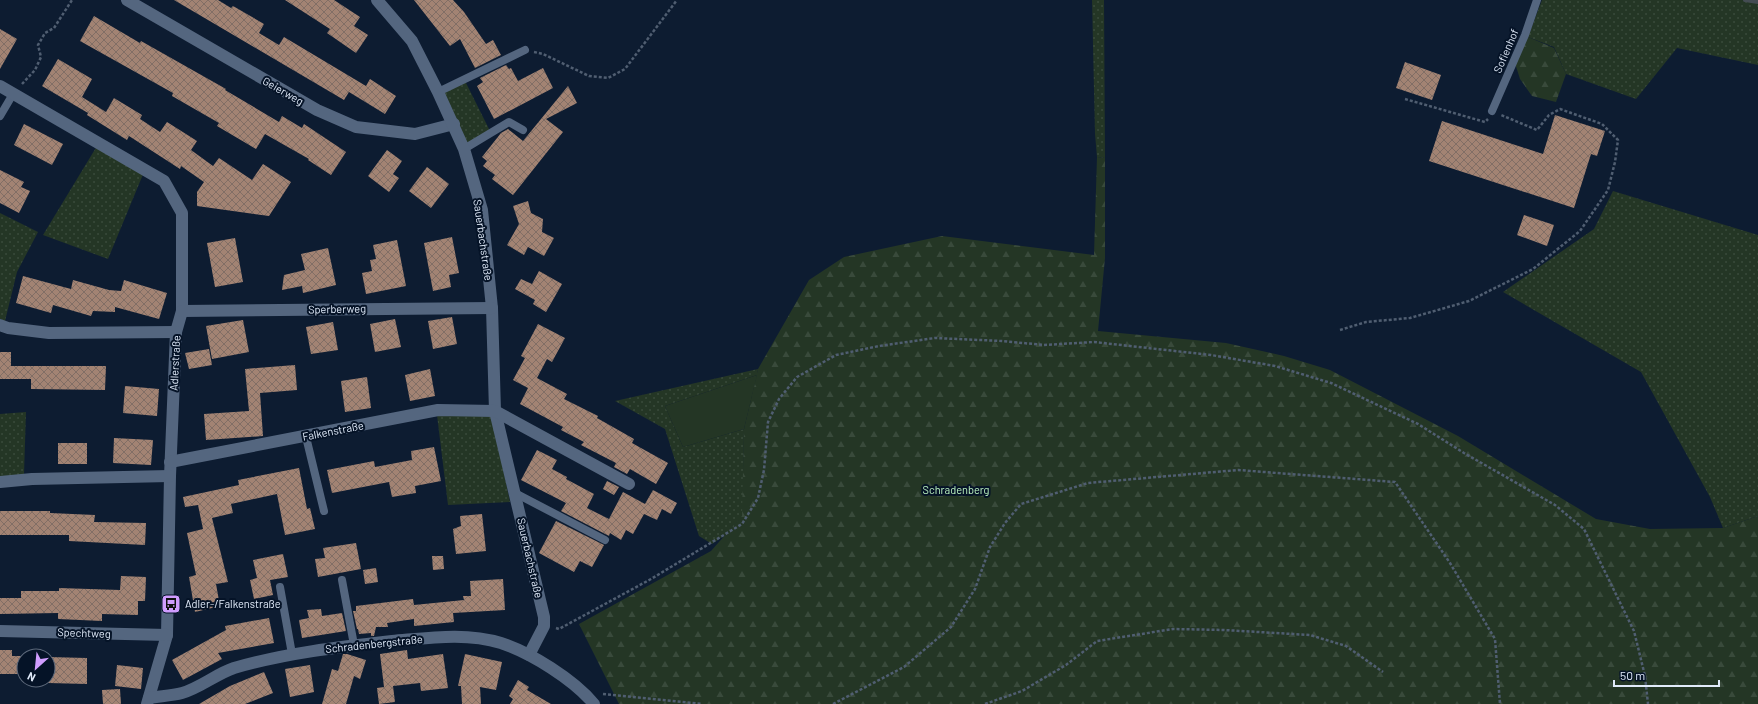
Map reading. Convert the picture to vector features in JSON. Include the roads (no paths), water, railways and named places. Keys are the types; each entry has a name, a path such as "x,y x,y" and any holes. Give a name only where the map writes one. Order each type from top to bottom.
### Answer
{"street":[{"name":"Geierweg","path":"127,0 317,110 356,127 414,134 454,124"},
{"name":"Sauerbachstraße","path":"377,0 412,42 438,92 454,124 464,149 482,210 492,308 495,411 544,617 544,626 529,656"},
{"name":"Adlerstraße","path":"0,86 164,181 182,213 182,311 176,332 170,462 167,635 148,701"},
{"name":"Sperberweg","path":"182,311 492,308"},
{"path":"0,325 8,328 49,333 176,332"},
{"name":"Falkenstraße","path":"170,462 306,437 438,410 495,411"},
{"path":"495,411 629,484"},
{"path":"0,482 32,478 170,476"},
{"name":"Spechtweg","path":"0,630 167,635"},
{"name":"Schradenbergstraße","path":"148,701 182,693 232,669 292,654 354,645 444,636 473,638 500,643 529,656 585,694 594,704"}],"lane":[{"name":"Sofienhof","path":"1492,111 1525,35 1538,0"},
{"path":"438,92 525,50"},
{"path":"0,116 13,94"},
{"path":"464,149 508,122 523,130"},
{"path":"306,437 324,512"},
{"path":"515,493 605,540"},
{"path":"342,580 354,645"},
{"path":"280,587 292,654"}],"waterway":[{"path":"1745,0 1758,2"}],"place":[{"name":"Adler-/Falkenstraße","path":"171,604"}],"park label":[{"name":"Schradenberg","path":"956,490"}]}
